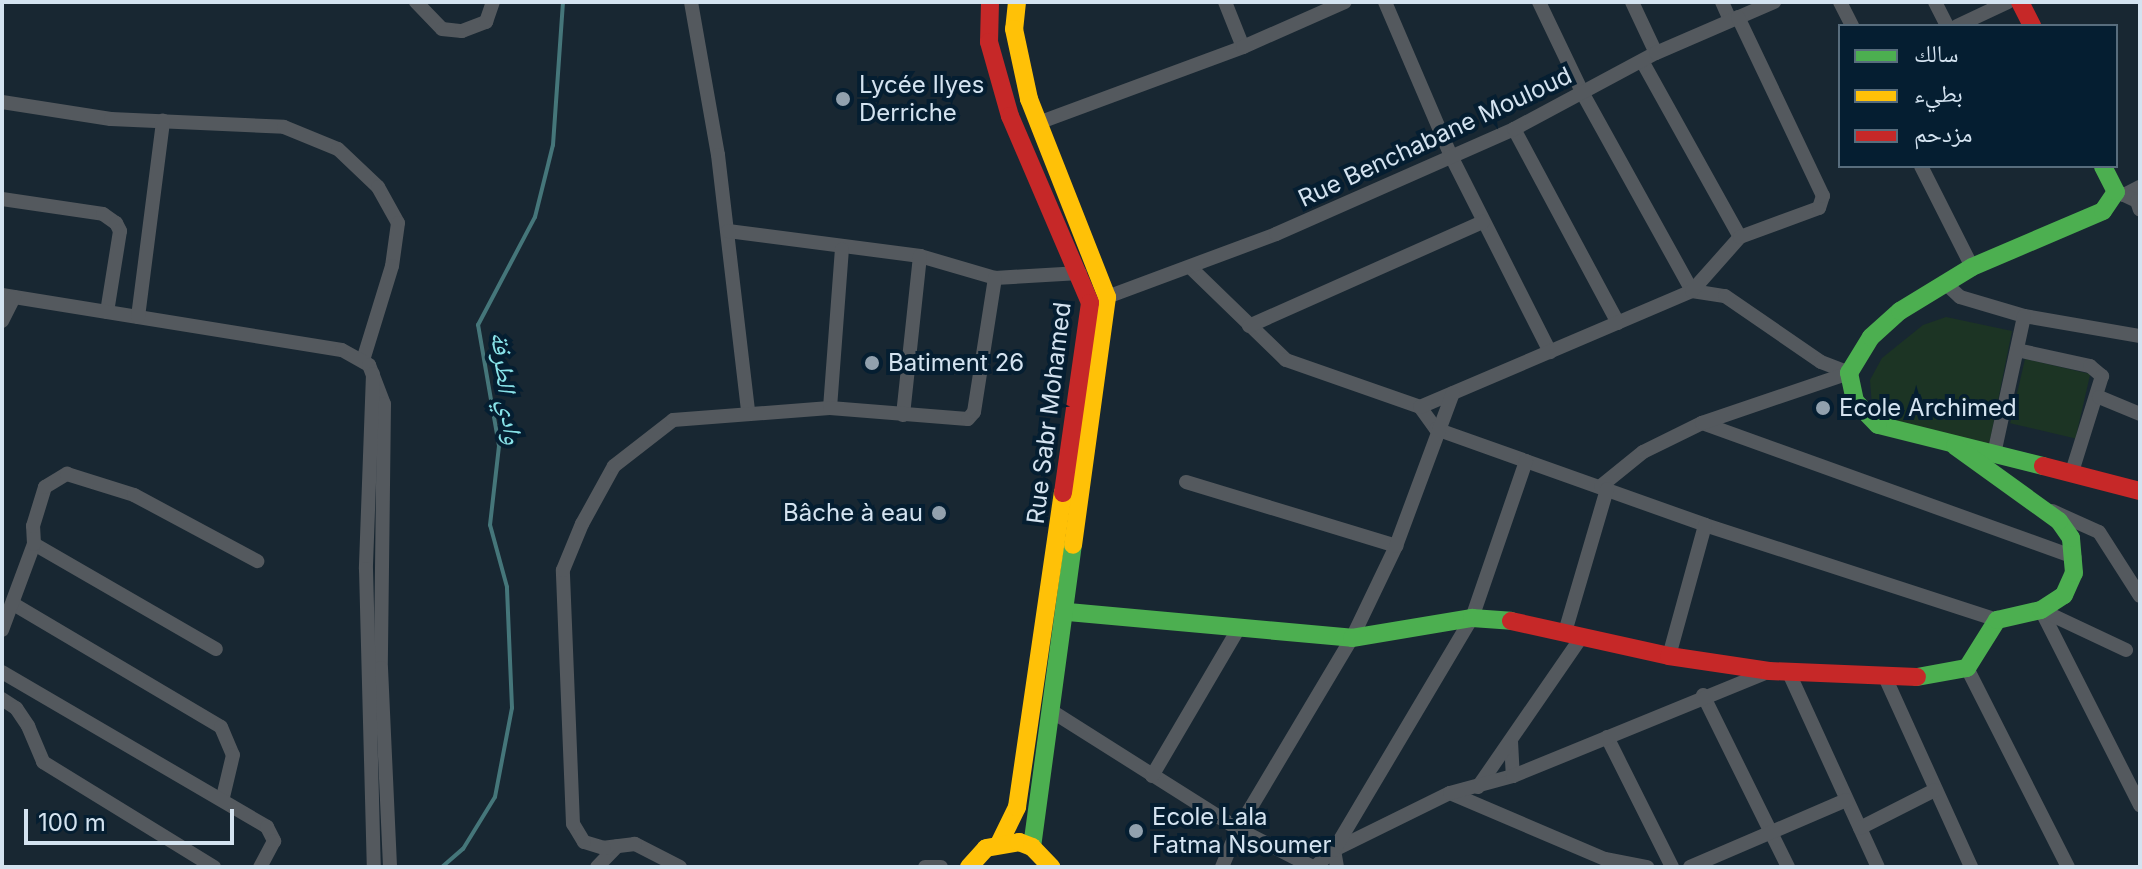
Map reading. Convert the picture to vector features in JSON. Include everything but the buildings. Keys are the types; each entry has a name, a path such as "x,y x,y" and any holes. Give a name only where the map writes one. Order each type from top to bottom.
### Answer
{"main road":[{"name":"Rue Sabr Mohamed","path":"990,2 989,42 1010,116 1080,273 1090,303 1017,807 1000,842"},
{"path":"1017,2 1014,29 1038,123 1107,297 1068,612 1032,847"},
{"path":"2020,2 2031,24"},
{"path":"2105,168 2133,198 2111,204 2093,217 1972,267 1900,311 1871,337 1849,373 1855,401 1878,425 2140,491"},
{"path":"1068,612 1352,638 1472,618 1518,621 1669,656 1769,671 1929,678 1967,668 1997,620 2041,610 2064,595 2075,557 2071,538 2044,508 1955,446"},
{"path":"969,867 986,848 1000,842 1032,847 1051,867"}],"street":[{"path":"416,2 442,29 462,31 486,22 493,2"},
{"path":"691,2 728,231 748,411"},
{"path":"1225,2 1243,47"},
{"path":"1038,123 1243,47 1345,2"},
{"path":"1385,2 1450,154 1550,352"},
{"path":"1539,2 1583,94 1692,291"},
{"path":"1632,2 1656,53"},
{"path":"1420,407 1692,291 1740,237 1819,208 1823,196 1734,19 1722,2"},
{"name":"Rue Benchabane Mouloud","path":"1107,297 1191,268 1514,129 1656,53 1774,2"},
{"path":"1840,2 1851,24"},
{"path":"1935,2 1946,24"},
{"path":"1961,24 2008,2"},
{"path":"1642,61 1740,237"},
{"path":"2,102 163,121 284,127 338,149 378,187 398,223 392,266 363,360"},
{"path":"138,317 163,121"},
{"path":"1514,129 1618,323"},
{"path":"1922,168 1972,267"},
{"path":"2,199 103,214 116,223 120,231 107,312"},
{"path":"1249,326 1483,222"},
{"path":"728,231 842,249 920,256 995,278 1080,273"},
{"path":"830,408 842,249"},
{"path":"903,415 920,256"},
{"path":"1191,268 1286,360 1420,407 1436,429 1705,525 1997,620"},
{"path":"680,867 635,844 617,846 584,842 573,824 563,570 614,466 673,420 748,411 830,408 960,422 974,412 995,278"},
{"path":"1946,284 1960,297 2024,316 2140,336"},
{"path":"1692,291 1725,296 1821,362 1849,373"},
{"path":"2,321 8,296 342,350 363,360 373,374 384,404 381,668 390,867"},
{"path":"1994,454 2024,316"},
{"path":"2017,350 2099,371 2099,397 2072,472"},
{"path":"1478,788 1511,741 1574,634 1604,488 1643,452 1702,423 1849,373"},
{"path":"373,374 366,569 374,867"},
{"path":"1222,867 1238,829 1352,638 1396,546 1436,429 1453,393"},
{"path":"2099,397 2140,414"},
{"path":"1702,423 2075,557"},
{"path":"1337,867 1334,850 1472,618 1526,461"},
{"path":"2,630 15,605 34,544 33,526 45,487 67,474 134,495 257,561"},
{"path":"1186,482 1396,546"},
{"path":"2044,508 2099,532 2140,596"},
{"path":"1669,656 1705,525"},
{"path":"34,544 216,649"},
{"path":"15,605 221,727 233,755 223,797"},
{"path":"2041,610 2126,650"},
{"path":"2041,610 2140,805"},
{"path":"1152,776 1240,626"},
{"path":"1967,668 2068,867"},
{"path":"1053,712 1238,829 1314,867 1334,850 1456,796 1513,776 1703,695 1769,671"},
{"path":"2,672 223,797 272,832 274,841 260,867"},
{"path":"1789,673 1878,867"},
{"path":"1885,677 1971,867"},
{"path":"1703,695 1788,867"},
{"path":"2,699 16,708 28,726 43,762 214,867"},
{"path":"1607,737 1672,867"},
{"path":"1511,741 1513,776"},
{"path":"1860,828 1935,790"},
{"path":"1456,796 1605,859 1647,867"},
{"path":"1694,866 1846,800"},
{"path":"597,867 617,846"},
{"path":"925,867 941,867"}],"green space":[{"path":"1946,317 2012,331 1989,445 1896,425 1872,406 1870,380 1882,358 1923,325"},
{"path":"2025,359 2090,374 2075,438 2010,423"}],"waterway":[{"name":"وادي الطرفة","path":"442,867 463,849 495,797 512,708 507,587 490,525 499,446 478,325 535,217 553,145 563,2"}],"traffic: fast":[{"path":"2043,466 1878,425 1855,401 1849,373 1871,337 1900,311 1972,267 2103,211 2116,192 2104,168"},
{"path":"1917,677 1967,668 1997,620 2041,610 2064,595 2074,573 2071,538 2059,521 1955,446"},
{"path":"1032,847 1073,545"},
{"path":"1068,612 1352,638 1472,618 1511,621"}],"traffic: slow":[{"path":"1017,2 1014,29 1029,99 1107,297 1073,545"},
{"path":"1000,842 1017,807 1063,493"},
{"path":"969,867 986,848 1019,842 1032,847 1051,867"}],"traffic: jam":[{"path":"990,2 989,42 1010,116 1090,303 1063,493"},
{"path":"2020,2 2031,24"},
{"path":"2043,466 2140,491"},
{"path":"1511,621 1669,656 1769,671 1917,677"}],"place":[{"name":"Lycée Ilyes Derriche","path":"843,99"},
{"name":"Batiment 26","path":"872,363"},
{"name":"Ecole Archimed","path":"1823,408"},
{"name":"Bâche à eau","path":"939,513"},
{"name":"Ecole Lala Fatma Nsoumer","path":"1136,831"}]}
